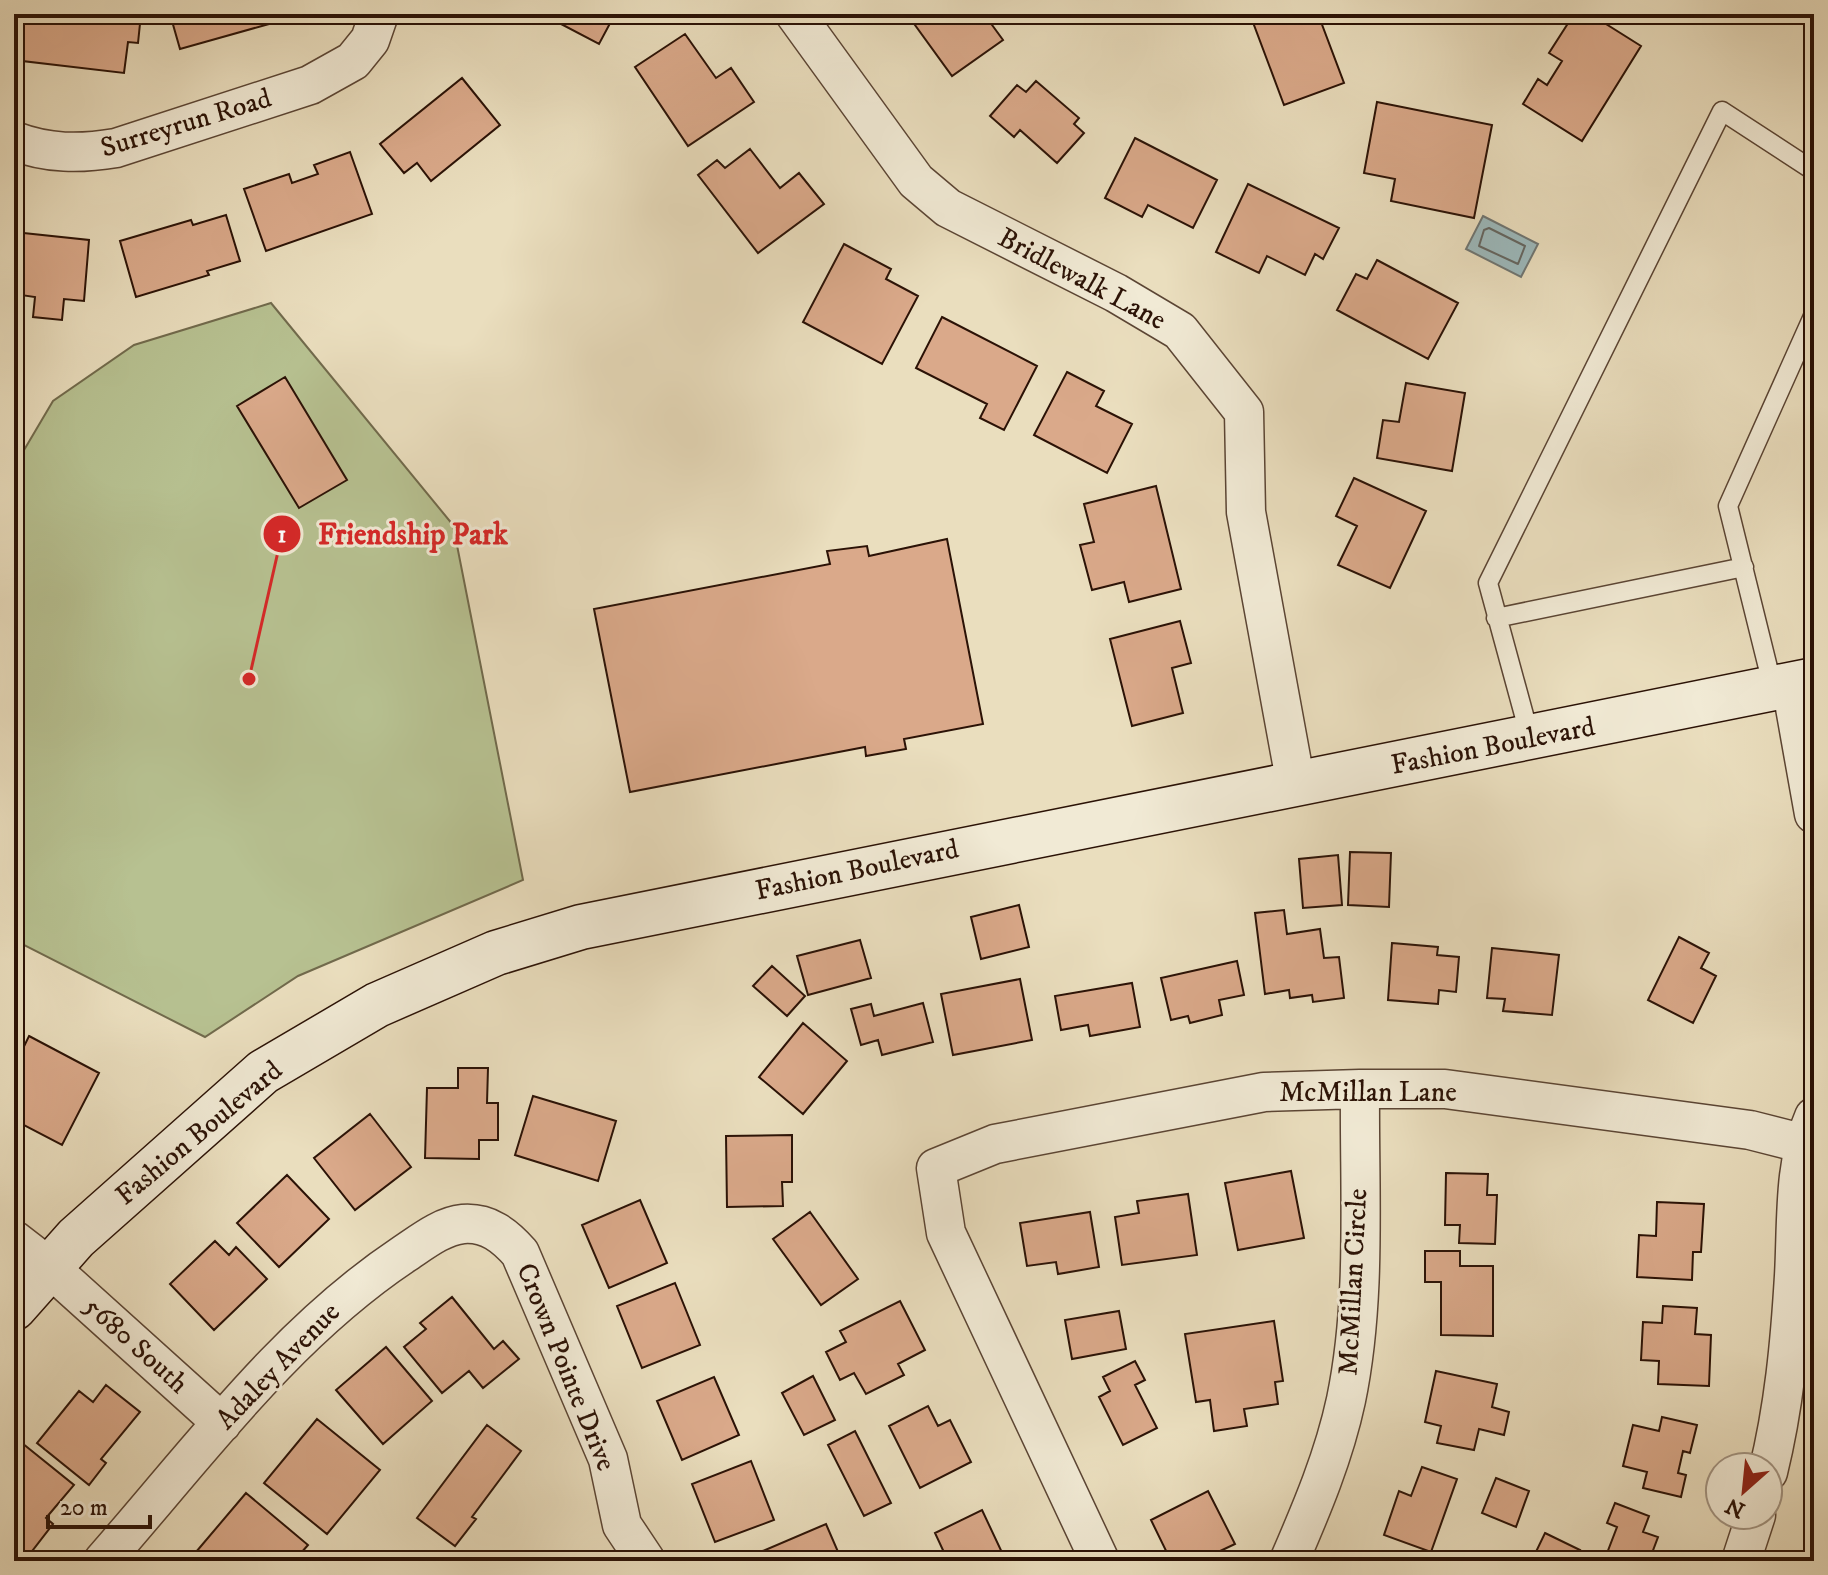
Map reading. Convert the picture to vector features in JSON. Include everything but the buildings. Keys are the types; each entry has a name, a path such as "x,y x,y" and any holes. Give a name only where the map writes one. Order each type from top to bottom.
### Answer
{"street":[{"name":"Surreyrun Road","path":"14,141 37,149 83,154 116,148 310,85 353,61 370,40 379,14"},
{"name":"Bridlewalk Lane","path":"795,14 916,181 948,208 1116,293 1180,331 1244,412 1246,512 1296,785"},
{"name":"Fashion Boulevard","path":"14,1308 76,1238 263,1072 377,1005 496,953 581,927 1063,828 1296,785 1793,685"},
{"path":"1793,685 1814,814"},
{"name":"McMillan Circle","path":"1289,1561 1324,1479 1346,1398 1358,1301 1360,1089"},
{"name":"McMillan Lane","path":"1100,1561 946,1233 936,1168 995,1144 1264,1092 1445,1089 1750,1130 1810,1131"},
{"path":"1772,1451 1789,1361 1810,1131"},
{"name":"Adaley Avenue","path":"103,1561 308,1329 365,1280 449,1227 466,1224 489,1227"},
{"name":"Crown Pointe Drive","path":"489,1227 507,1237 530,1271 608,1459 622,1525 646,1561"},
{"name":"5680 South","path":"14,1240 49,1267 222,1423"},
{"path":"1741,1561 1751,1531"}],"lane":[{"path":"1530,738 1488,583 1722,111 1814,171"},
{"path":"1793,685 1744,567 1728,506 1814,314"},
{"path":"1496,618 1744,567"}],"green space":[{"path":"271,303 453,525 523,880 298,976 205,1037 14,940 14,467 53,401 134,345"}],"water":[{"path":"1483,216 1538,244 1521,277 1466,249"}],"place":[{"name":"Friendship Park","path":"249,679"}]}
